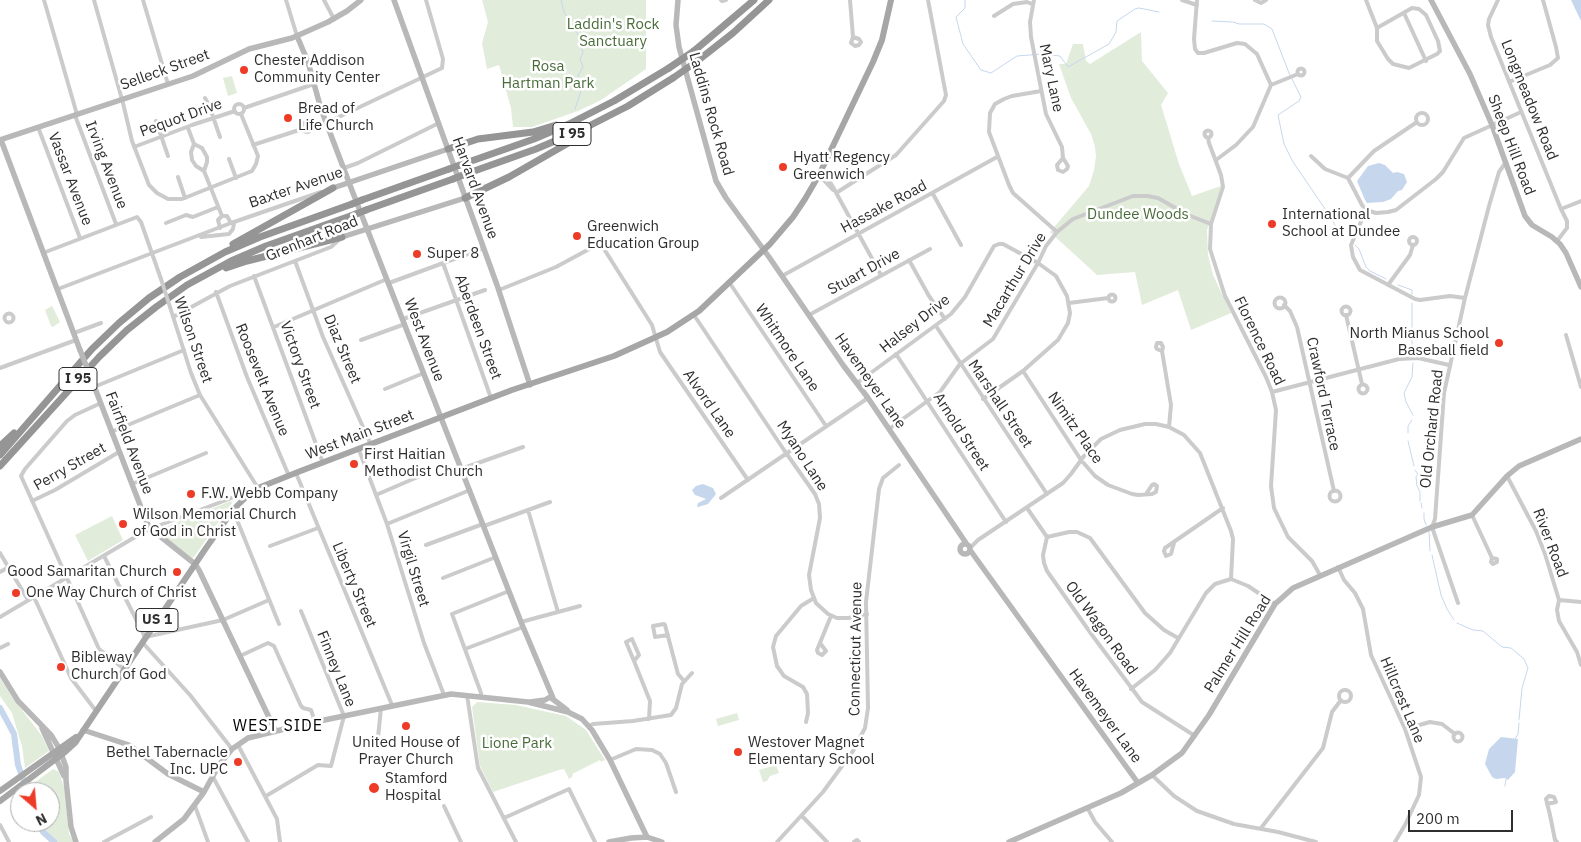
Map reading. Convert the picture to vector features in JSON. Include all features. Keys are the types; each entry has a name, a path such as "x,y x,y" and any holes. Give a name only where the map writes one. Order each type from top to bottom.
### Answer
{"highway":[{"name":"I 95","path":"0,455 105,336 139,306 180,277 248,242 546,134 603,107 670,68 754,0"},
{"name":"I 95","path":"0,466 117,339 156,306 198,279 255,251 553,142 583,129 628,106 673,78 733,33 769,0"},
{"path":"466,198 509,177 601,124 628,106"},
{"path":"448,149 484,138 540,130 603,107"},
{"path":"180,277 218,252 333,188"},
{"path":"198,279 247,261 342,237"},
{"path":"0,446 41,407"}],"main road":[{"name":"Selleck Street","path":"1,140 200,73 245,50 297,36 334,19 361,0"},
{"name":"Harvard Avenue","path":"394,0 484,248 530,384"},
{"name":"Laddins Rock Road","path":"678,0 677,31 679,47 716,182 764,250"},
{"name":"US 1","path":"764,250 793,216 819,175 877,53 891,0"},
{"name":"Sheep Hill Road","path":"1431,0 1464,61 1492,125 1527,219 1532,225 1557,241 1566,253 1581,287"},
{"name":"West Avenue","path":"297,36 308,60 326,123 440,417 548,687 550,702"},
{"name":"Fairfield Avenue","path":"1,140 111,432 151,529 195,564 275,730"},
{"name":"Baxter Avenue","path":"333,188 448,149"},
{"name":"Grenhart Road","path":"342,237 466,198"},
{"name":"West Main Street","path":"58,753 81,733 233,510 258,488 491,398 614,356 655,338 694,315 764,250"},
{"name":"Havemeyer Lane","path":"764,250 868,398 955,527 966,548 982,566 1138,784"},
{"name":"Palmer Hill Road","path":"1009,842 1088,809 1138,784 1182,753 1195,736 1275,604 1293,588 1432,527 1472,515 1507,476 1526,463 1581,439"},
{"path":"0,672 18,701 52,735 58,753 66,768 71,827 76,842"},
{"path":"156,842 178,825 194,806 219,765 232,749 255,736 275,730 444,695 550,702 582,719 589,726 610,760 647,837"},
{"path":"81,733 129,745 168,774 204,792"},
{"name":"US 1","path":"17,782 24,774 58,753"},
{"name":"US 1","path":"20,782 35,774 58,753"},
{"name":"US 1","path":"0,801 10,790"},
{"path":"609,842 647,837 662,842"}],"street":[{"name":"Irving Avenue","path":"44,0 76,114 116,224"},
{"path":"94,0 134,147 151,188 160,196 176,200 186,198 249,173 256,164 258,156 241,114 237,114 235,111 235,106 239,104 244,108"},
{"path":"144,0 168,84"},
{"name":"West Avenue","path":"286,0 297,36"},
{"path":"324,0 334,19"},
{"path":"326,123 441,69 444,64 426,0"},
{"path":"850,0 853,37"},
{"path":"836,193 896,155 944,101 946,95 928,0"},
{"path":"1182,0 1197,2 1194,47 1198,53 1237,43 1245,44 1257,54 1271,85"},
{"path":"1255,0 1261,3 1266,0"},
{"path":"1366,0 1377,28 1377,42 1382,52 1393,64 1409,68 1426,61 1440,51 1431,23 1420,9 1412,8 1377,28"},
{"name":"Longmeadow Road","path":"1498,0 1489,19 1489,30 1567,222 1567,228 1557,241"},
{"path":"1509,82 1550,65 1558,58 1543,0"},
{"path":"994,16 1013,4 1033,2"},
{"name":"Mary Lane","path":"1033,2 1030,22 1040,91 1046,114 1062,147 1063,158"},
{"path":"1404,13 1426,61"},
{"path":"1431,23 1441,18"},
{"path":"1216,160 1253,127 1271,85 1298,74"},
{"path":"241,114 244,108 314,84"},
{"path":"1040,91 1012,96 995,104 990,113 988,132 1013,193 1057,232"},
{"path":"205,98 220,137"},
{"name":"Pequot Drive","path":"134,147 235,111"},
{"path":"1311,156 1325,169 1348,178 1366,210 1376,213 1388,212 1396,210 1436,179 1443,172 1464,138 1521,112"},
{"path":"156,121 168,156"},
{"path":"1348,178 1364,159 1417,122"},
{"path":"344,168 439,123"},
{"name":"Vassar Avenue","path":"38,127 80,238"},
{"path":"188,128 194,144 191,152 192,158 196,166 204,171 222,216"},
{"path":"254,145 302,129"},
{"name":"Florence Road","path":"1208,138 1221,175 1223,187 1211,224 1210,249 1225,296 1272,392 1276,418 1271,486 1274,508 1288,537 1312,561 1320,575"},
{"path":"194,144 202,148 206,154 208,162 204,171"},
{"name":"Hassake Road","path":"782,276 997,157"},
{"path":"229,159 236,178"},
{"name":"Old Orchard Road","path":"1432,527 1435,519 1444,392 1449,365 1499,172 1506,162"},
{"path":"819,175 836,193 881,275"},
{"path":"178,178 186,198"},
{"name":"Baxter Avenue","path":"58,289 232,223 333,188"},
{"path":"933,194 961,245"},
{"name":"Macarthur Drive","path":"889,429 940,392 960,364 993,339 1046,246 1057,232 1073,219 1133,196 1147,196 1158,198 1188,215 1211,224"},
{"path":"1561,209 1581,201"},
{"path":"166,223 186,215 193,217 218,207"},
{"path":"1366,210 1351,245 1353,257 1363,273 1415,300 1450,296 1465,298"},
{"path":"189,240 229,234 233,229 232,223 227,216 222,216"},
{"path":"220,228 218,220 222,216"},
{"name":"Wilson Street","path":"116,224 134,217 138,218 153,253 200,395 258,488"},
{"path":"43,253 116,224"},
{"name":"Grenhart Road","path":"173,317 216,292 331,247 342,237"},
{"name":"Alvord Lane","path":"498,290 556,267 593,247 599,241 652,325 660,352 748,480"},
{"name":"Halsey Drive","path":"857,383 936,326 960,305 997,244 1003,244 1038,263 1056,276 1064,289 1069,303"},
{"path":"1388,286 1410,255 1413,245"},
{"path":"274,327 388,281 484,248"},
{"name":"Stuart Drive","path":"809,315 930,249"},
{"path":"909,260 929,296 945,319"},
{"name":"Diaz Street","path":"295,261 341,378 371,445"},
{"name":"Aberdeen Street","path":"443,263 491,398"},
{"name":"Victory Street","path":"254,276 323,463"},
{"name":"Whitmore Lane","path":"729,282 826,426"},
{"path":"361,340 456,300 485,290"},
{"name":"Roosevelt Avenue","path":"216,292 247,377 293,474"},
{"path":"984,399 1023,371 1058,340 1068,323 1069,303 1108,298"},
{"name":"Crawford Terrace","path":"1284,305 1290,311 1297,327 1334,490"},
{"name":"Myano Lane","path":"694,315 813,490 820,509 819,526 809,575 814,598"},
{"path":"1346,315 1362,384"},
{"path":"0,325 4,320"},
{"path":"74,333 101,323"},
{"name":"Marshall Street","path":"936,326 1047,494"},
{"path":"1566,335 1581,387"},
{"path":"0,368 76,340"},
{"path":"94,387 184,350"},
{"path":"1162,351 1171,405 1169,427"},
{"name":"Arnold Street","path":"896,354 1006,522"},
{"path":"1272,392 1382,362 1405,358 1430,360 1449,365"},
{"name":"Nimitz Place","path":"1023,371 1081,460 1095,476 1108,485 1132,494 1146,494"},
{"path":"385,390 424,373"},
{"path":"111,432 200,395"},
{"path":"721,498 868,398"},
{"path":"101,404 67,421 22,472 22,478 99,649 124,669"},
{"path":"966,548 1063,483 1081,460 1102,439 1120,430 1144,424 1169,427 1189,440 1200,453 1223,508 1233,539 1232,579"},
{"path":"461,469 523,447"},
{"name":"Virgil Street","path":"358,450 387,524 424,643 444,695"},
{"name":"Perry Street","path":"32,501 55,490 119,452"},
{"path":"132,484 206,453"},
{"name":"Connecticut Avenue","path":"776,842 819,797 858,744 865,728 868,708 866,602 880,483 883,478 899,465"},
{"path":"376,495 427,472"},
{"name":"Liberty Street","path":"293,474 318,528 392,705"},
{"name":"River Road","path":"1507,476 1536,532 1559,600 1581,602"},
{"path":"0,617 151,529 258,488"},
{"path":"387,524 470,490"},
{"path":"227,500 236,499 241,502"},
{"path":"426,546 550,502"},
{"path":"1027,508 1047,537 1077,532 1090,538 1146,613 1164,630 1178,638"},
{"path":"1174,543 1223,508"},
{"path":"233,510 279,624"},
{"path":"528,510 558,612"},
{"path":"1472,515 1492,558"},
{"path":"1432,527 1458,603"},
{"path":"270,546 318,528"},
{"name":"Old Wagon Road","path":"1047,537 1043,555 1047,571 1131,689 1147,707 1195,736"},
{"path":"0,552 28,600"},
{"path":"104,556 143,640 232,749"},
{"path":"443,578 496,557"},
{"path":"0,572 8,567"},
{"name":"Hillcrest Lane","path":"1338,567 1344,580 1353,590 1359,601 1365,617 1371,655 1405,729 1421,777 1421,788 1405,826 1394,842"},
{"path":"1131,689 1164,661 1210,588 1220,582 1232,579 1248,586 1275,604"},
{"path":"481,696 452,614 509,591"},
{"path":"34,596 71,678 96,711"},
{"path":"806,722 807,694 802,687 784,676 777,666 773,647 776,636 801,606 814,598 820,608 831,616 843,618 867,614"},
{"path":"143,640 223,620 269,600"},
{"path":"1559,600 1557,610 1559,621 1577,652 1581,665"},
{"path":"465,649 522,624 580,606"},
{"name":"Finney Lane","path":"266,796 318,765 331,766 344,716 300,611"},
{"path":"820,643 831,616"},
{"path":"668,635 655,637 653,626 664,624 668,635 678,674 684,682"},
{"path":"634,661 639,655 632,639 626,642 650,701 649,719"},
{"path":"0,648 8,644"},
{"path":"240,656 263,645 271,644 274,646 301,706 311,710 315,722"},
{"path":"589,726 669,715 675,711 680,689 692,673"},
{"path":"466,696 478,768 516,842"},
{"path":"1261,828 1323,748 1332,712 1340,700"},
{"path":"378,747 381,708"},
{"path":"1405,729 1430,722 1442,724 1455,734"},
{"path":"238,745 277,819 280,842"},
{"path":"610,760 636,749 652,750 660,754 666,764 676,792"},
{"path":"1152,775 1174,796 1198,811 1234,824 1261,828 1316,842"},
{"path":"212,777 248,842"},
{"path":"504,818 570,790 595,842"},
{"path":"1547,804 1557,842"},
{"path":"194,806 208,842"},
{"path":"444,806 461,842"},
{"path":"1088,809 1112,842"},
{"path":"802,816 827,842"},
{"path":"104,842 151,817"},
{"path":"0,825 9,842"},
{"path":"854,842 857,840 859,842"}],"green space":[{"name":"Rosa Hartman Park","path":"482,0 646,0 646,69 601,100 578,111 532,127 513,127 511,108 499,65 487,69 482,43 488,22"},
{"name":"Dundee Woods","path":"1141,32 1142,61 1168,93 1161,105 1179,164 1192,196 1221,186 1207,230 1208,255 1213,275 1231,313 1191,330 1178,290 1142,305 1135,272 1097,275 1050,232 1089,186 1096,156 1091,134 1071,98 1059,64 1066,64 1073,44 1083,44 1086,61 1090,64"},
{"path":"232,76 237,93 228,96 223,78"},
{"path":"52,306 60,322 53,327 45,310"},
{"path":"231,501 232,503 192,558 158,532 160,529"},
{"path":"112,516 123,540 88,561 75,535"},
{"path":"0,678 42,736 49,751 25,768 22,746 12,713 0,696"},
{"name":"Lione Park","path":"477,702 516,705 566,716 586,730 605,760 601,762 600,760 572,774 573,776 569,779 564,769 493,792 480,766 472,707"},
{"path":"737,713 739,720 718,726 716,719"},
{"path":"776,765 779,773 770,776 767,781 763,782 759,770"},
{"path":"53,769 59,772 64,787 69,834 74,842 54,842 43,832 60,832 60,782 35,782"}],"water":[{"path":"1571,0 1581,0 1581,21"},
{"path":"1379,163 1385,165 1393,173 1404,174 1407,182 1402,190 1398,191 1391,199 1383,202 1367,203 1357,181 1368,166"},
{"path":"703,484 713,488 716,494 708,504 697,507 698,503 706,499 695,495 692,490 696,486"},
{"path":"1501,737 1518,739 1515,772 1508,780 1492,777 1485,764 1489,749"}],"waterway":[{"path":"561,0 564,12 579,36 583,53 580,59 583,67 577,78 578,87 581,91 575,109"},
{"path":"965,0 965,8 956,17 963,44 981,70 991,73 1017,56 1042,54 1060,56 1068,67 1109,44 1116,32 1117,21 1135,9 1159,12"},
{"path":"1212,21 1264,24 1272,29 1289,73 1301,97 1299,101 1278,115 1284,144 1293,162 1332,219 1339,233"},
{"path":"1355,245 1359,249 1366,267 1386,279"},
{"path":"1398,285 1412,290 1412,294"},
{"path":"1412,303 1412,353"},
{"path":"1413,363 1412,377 1404,393 1406,402 1413,415"},
{"path":"1408,433 1408,426 1412,420"},
{"path":"1408,441 1414,466"},
{"path":"1415,470 1418,474 1416,477 1420,501"},
{"path":"1421,503 1422,508"},
{"path":"1424,513 1426,525"},
{"path":"1429,531 1430,551"},
{"path":"1432,555 1441,595 1454,620"},
{"path":"1457,623 1473,630 1483,631 1502,647 1511,648 1524,659 1528,668 1522,688 1519,720"},
{"path":"0,708 14,734 18,765 24,782"},
{"path":"1515,739 1518,734 1519,723"},
{"path":"1505,786 1506,779"},
{"path":"43,832 54,842"}],"place":[{"name":"Chester Addison Community Center","path":"244,70"},
{"name":"Bread of Life Church","path":"288,118"},
{"name":"Hyatt Regency Greenwich","path":"783,167"},
{"name":"International School at Dundee","path":"1272,224"},
{"name":"Greenwich Education Group","path":"577,236"},
{"name":"Super 8","path":"417,254"},
{"name":"North Mianus School Baseball field","path":"1499,343"},
{"name":"First Haitian Methodist Church","path":"354,464"},
{"name":"F.W. Webb Company","path":"191,494"},
{"name":"Wilson Memorial Church of God in Christ","path":"123,524"},
{"name":"Good Samaritan Church","path":"177,572"},
{"name":"One Way Church of Christ","path":"16,593"},
{"name":"Bibleway Church of God","path":"61,667"},
{"name":"United House of Prayer Church","path":"406,726"},
{"name":"Westover Magnet Elementary School","path":"738,752"},
{"name":"Bethel Tabernacle Inc. UPC","path":"238,762"},
{"name":"Stamford Hospital","path":"374,788"}],"district":[{"name":"WEST SIDE","path":"278,726"}],"park label":[{"name":"Laddin's Rock Sanctuary","path":"613,34"}]}
